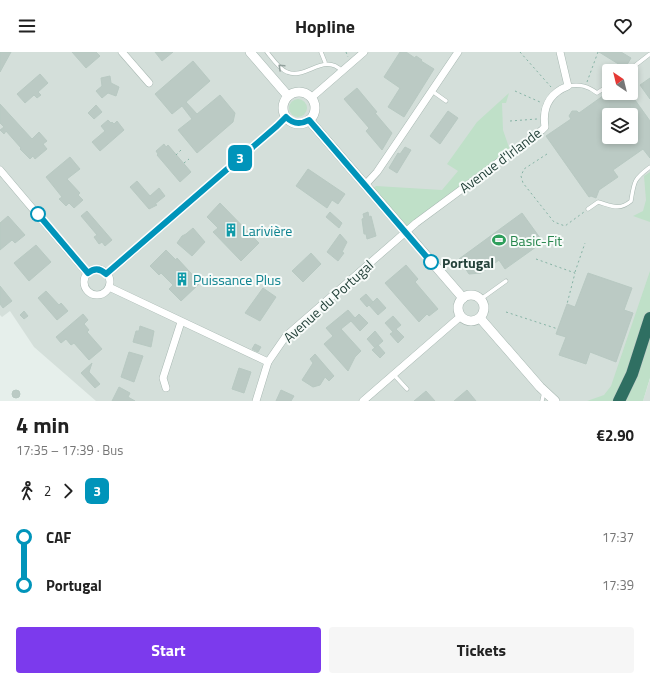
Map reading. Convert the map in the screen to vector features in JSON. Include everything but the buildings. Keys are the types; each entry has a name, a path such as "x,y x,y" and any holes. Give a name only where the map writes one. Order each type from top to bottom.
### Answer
{"highway":[{"path":"619,401 632,374 650,318"},
{"path":"630,401 633,384 650,331"}],"street":[{"path":"122,52 149,83"},
{"path":"250,52 288,96"},
{"path":"311,98 340,68 364,52"},
{"path":"365,185 377,172 458,52"},
{"path":"555,92 568,86 560,52"},
{"path":"303,92 311,98 315,107 309,120 299,124 294,123 286,117 283,104 288,96 292,93 303,92"},
{"name":"Avenue d'Irlande","path":"405,232 542,130 545,127 544,119 546,105 555,92"},
{"path":"106,274 286,117"},
{"path":"309,120 462,298"},
{"path":"0,170 88,273"},
{"name":"Avenue du Portugal","path":"256,401 268,362 286,336 405,232"},
{"path":"97,269 106,274 110,280 109,287 103,294 91,294 88,292 84,285 84,281 88,273 97,269"},
{"path":"109,287 268,362"},
{"path":"474,295 481,299 484,310 480,318 472,321 464,319 461,316 458,305 462,298 474,295"},
{"path":"363,401 461,316"},
{"path":"480,318 544,391 555,401"},
{"path":"166,388 163,378 181,322"}],"lane":[{"path":"267,52 281,68 287,72 293,73 324,62 340,68"},
{"path":"320,52 324,62"},
{"path":"637,64 650,54"},
{"path":"568,86 586,86 597,93 602,90"},
{"path":"432,91 446,101"},
{"path":"588,209 598,202 617,208 626,206 632,201 633,189 637,177 650,167"},
{"path":"481,299 506,281"},
{"path":"394,375 407,389"},
{"path":"542,401 544,391"}],"path":[{"path":"520,52 555,92"},
{"path":"586,86 598,52"},
{"path":"515,91 546,105"},
{"path":"510,121 544,119"},
{"path":"176,155 181,150"},
{"path":"547,154 524,169 521,176 523,182 554,222 565,226 588,209"},
{"path":"184,164 189,159"},
{"path":"567,304 585,243"},
{"path":"536,259 575,273"},
{"path":"506,312 558,329"}],"shaded area":[{"path":"0,52 650,52 650,293 616,393 604,401 96,401 34,347 10,311 2,317 0,315"},
{"path":"650,379 650,401 643,401"}],"green space":[{"path":"509,93 506,103 502,103 503,130 511,153 405,232 370,191 376,186 442,190 458,171 447,164 477,122"},
{"path":"298,99 302,100 306,104 306,112 302,116 298,117 294,116 290,112 289,108 290,104 294,100"},
{"path":"650,172 650,222 633,216 643,211 646,200 644,176"},
{"path":"650,271 650,378 643,401 587,401 604,395 611,386"}],"bus line":[{"name":"3","path":"38,214 88,273 97,269 104,271 106,274 286,117 289,121 299,124 309,120 431,262"}],"place":[{"name":"Larivière","path":"231,230"},
{"name":"Basic-Fit","path":"499,240"},
{"name":"Portugal","path":"431,262"},
{"name":"Puissance Plus","path":"182,279"}]}
